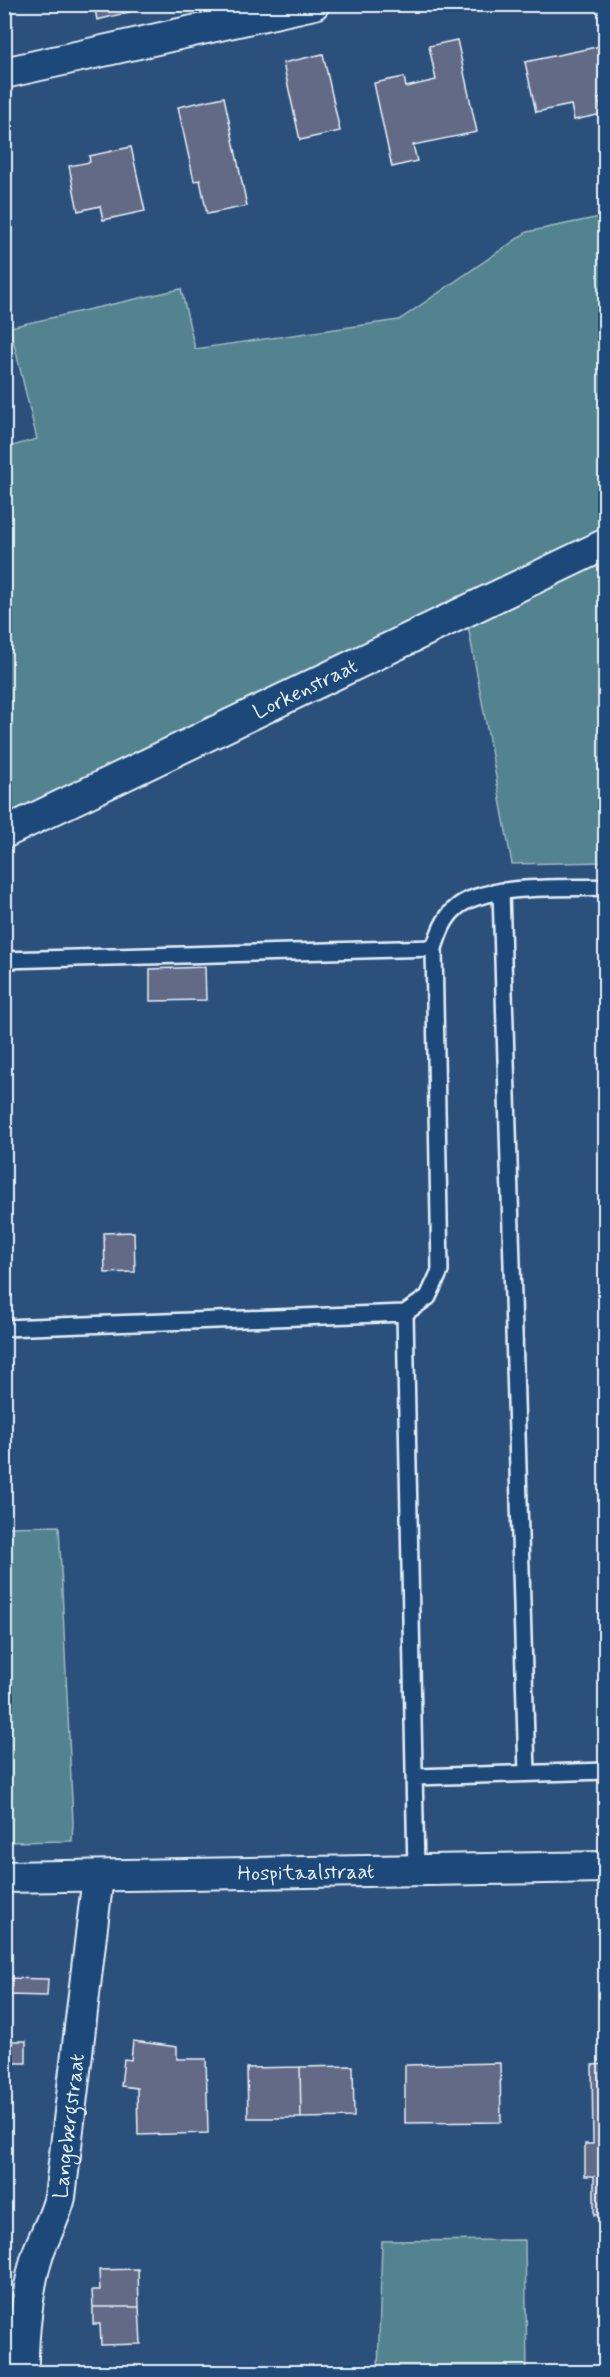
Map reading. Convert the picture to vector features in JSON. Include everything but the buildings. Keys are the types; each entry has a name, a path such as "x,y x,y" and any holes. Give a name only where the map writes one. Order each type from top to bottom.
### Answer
{"street":[{"path":"4,73 314,4"},
{"name":"Lorkenstraat","path":"4,833 606,544"},
{"name":"Hospitaalstraat","path":"4,1877 606,1867"},
{"name":"Langebergstraat","path":"23,2373 32,2276 38,2254 56,2216 60,2198 98,1876"}],"lane":[{"path":"4,1328 405,1313 428,1297 440,1271 434,948 441,927 456,907 476,895 501,891 606,887"},
{"path":"501,891 527,1773"},
{"path":"4,960 434,948"},
{"path":"405,1313 416,1777 416,1871"},
{"path":"416,1777 606,1771"}],"green space":[{"path":"605,216 605,862 512,864 469,631 458,596 277,694 5,822 5,448 37,439 10,327 181,289 195,349 399,320 527,232"},
{"path":"59,1526 72,1841 5,1842 5,1527"},
{"path":"525,2240 527,2372 378,2372 382,2241"}]}
